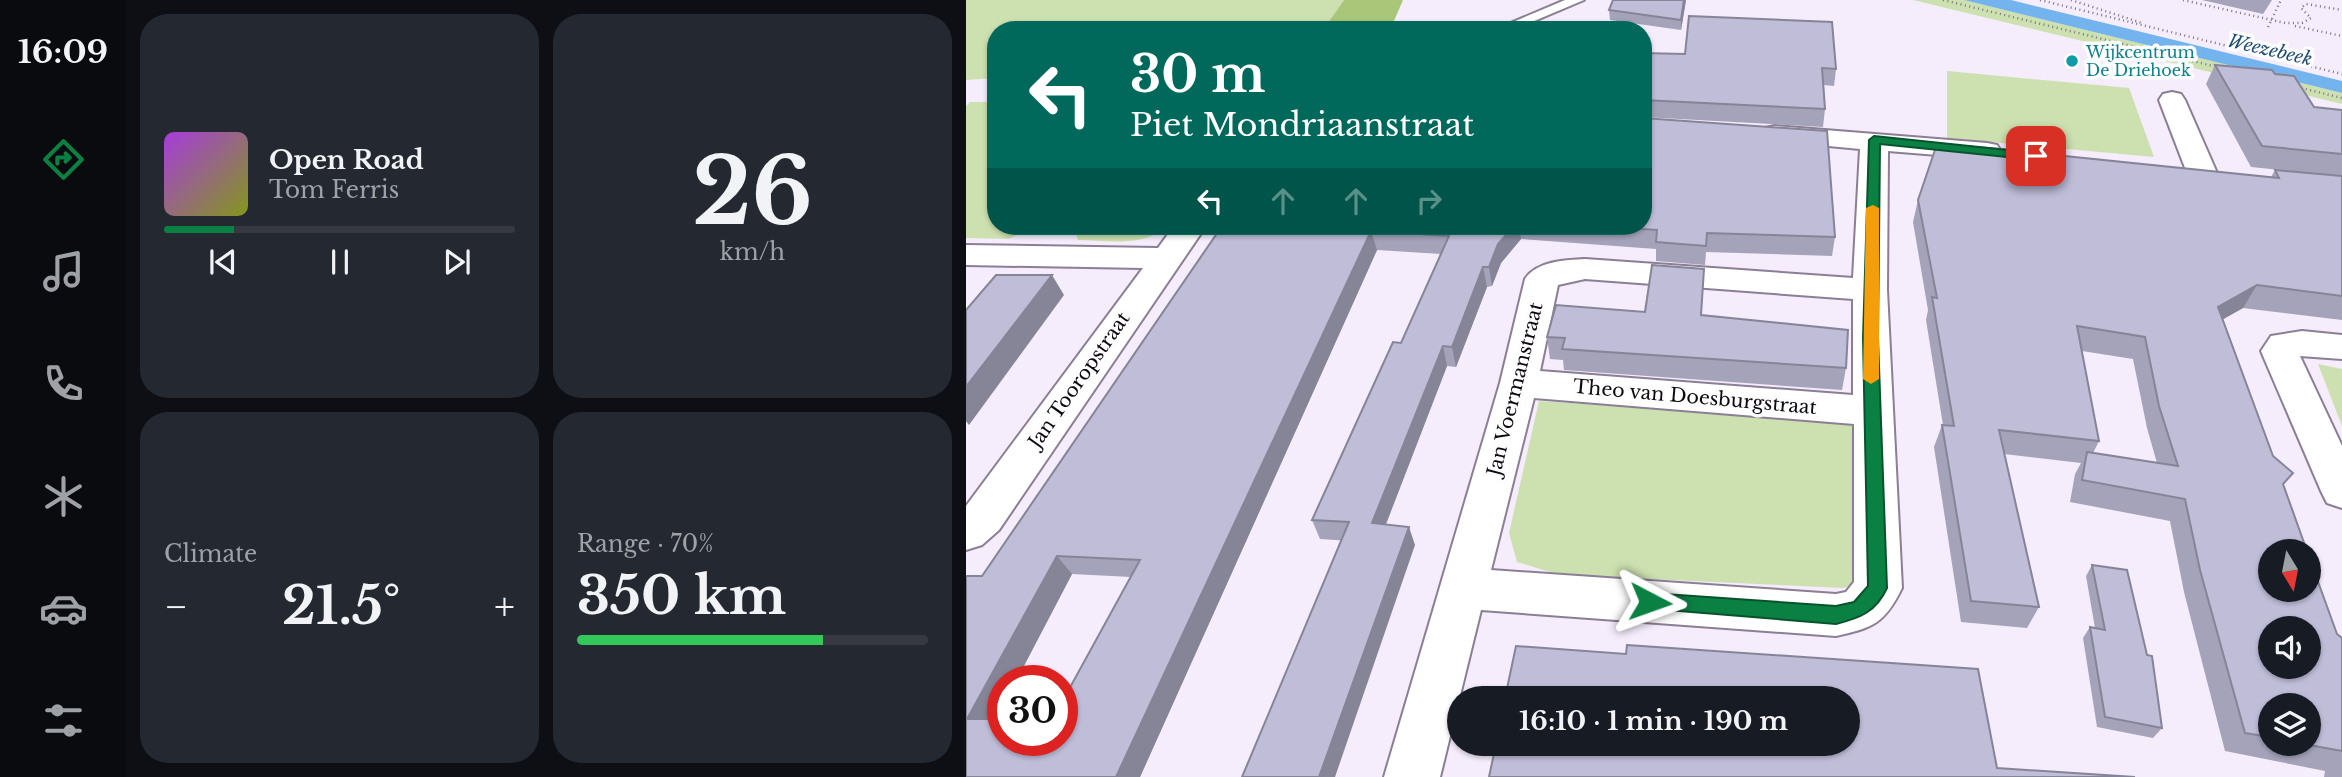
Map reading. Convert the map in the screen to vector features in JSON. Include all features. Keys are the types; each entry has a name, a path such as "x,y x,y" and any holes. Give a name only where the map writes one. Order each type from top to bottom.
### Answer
{"street":[{"path":"2172,100 2201,173"},
{"path":"1754,133 1874,140 2010,153"},
{"path":"1463,588 1836,615 1860,610 1878,588 1871,411 1870,290 1874,140"},
{"name":"Jan Tooropstraat","path":"966,532 983,517 1183,235"},
{"path":"966,254 1166,258"},
{"name":"Jan Voermanstraat","path":"1412,777 1520,383 1542,279 1564,270 1870,290"},
{"path":"2342,348 2302,343 2284,345 2279,351 2342,491"},
{"name":"Theo van Doesburgstraat","path":"1520,383 1871,411"}],"lane":[{"path":"1518,21 1577,0"}],"path":[{"path":"1943,0 2223,69"},
{"path":"2040,0 2342,74"},
{"path":"2071,0 2156,29"},
{"path":"2183,0 2342,36"},
{"path":"2268,27 2281,0"},
{"path":"2285,23 2302,23 2311,18 2301,8 2306,4 2342,10"},
{"path":"2289,85 2342,98"}],"green space":[{"path":"966,0 1344,0 1329,21 987,21 987,79 966,80"},
{"path":"1344,0 1403,0 1394,21 1329,21"},
{"path":"1913,0 1964,0 2342,93 2342,104"},
{"path":"1947,71 2129,88 2154,157 1947,138"},
{"path":"970,102 987,102 987,235 1016,235 1009,239 966,238 966,106"},
{"path":"1076,235 1153,235 1125,241 1078,240"},
{"path":"2318,364 2342,369 2342,426"},
{"path":"1539,401 1852,420 1856,565 1853,585 1843,588 1560,575 1517,562 1509,533"}],"water":[{"path":"1964,0 2011,0 2342,81 2342,93"}],"building":[{"path":"1613,0 1684,0 1681,20 1609,10"},
{"path":"1689,16 1832,22 1836,69 1822,68 1825,109 1652,100 1652,53 1685,54"},
{"path":"2215,65 2272,70 2275,74 2294,76 2314,107 2342,110 2342,154 2262,146"},
{"path":"1652,119 1827,131 1835,237 1707,233 1706,246 1656,242 1657,230 1652,230"},
{"path":"1937,144 2054,153 2279,178 2275,170 2342,176 2342,296 2257,285 2218,307 2273,456 2293,473 2283,484 2303,539 2258,539 2258,602 2321,602 2321,590 2337,634 2342,638 2342,751 2321,747 2321,693 2258,693 2258,735 2245,733 2200,570 2185,499 2082,480 2087,452 2178,466 2159,406 2145,337 2077,326 2099,441 1999,430 2039,607 1971,601 1942,425 1954,426 1932,297 1937,298 1918,200"},
{"path":"1216,235 1369,235 1116,777 966,777 966,576 982,576","holes":["1057,556 1140,560 1078,673 1078,756 987,756 987,719 967,719 987,683 987,665 997,665"]},
{"path":"1433,235 1506,235 1498,244 1489,267 1483,267 1452,347 1443,346 1372,523 1409,527 1319,777 1242,777 1349,522 1312,520 1393,342 1401,343 1449,236"},
{"path":"1652,265 1704,269 1701,315 1848,330 1846,368 1562,349 1565,338 1547,337 1556,305 1645,312"},
{"path":"996,275 1052,275 966,387 966,310"},
{"path":"2092,565 2127,570 2147,655 2152,656 2162,728 2105,717 2090,627 2105,630"},
{"path":"1627,645 1978,669 1997,768 2135,777 1489,777 1493,756 1860,756 1860,686 1508,686 1516,646 1626,654"}],"slow traffic":[{"path":"1871,379 1873,208"}],"place":[{"name":"Wijkcentrum De Driehoek","path":"2072,61"}],"route":[{"path":"1650,602 1836,615 1860,610 1878,588 1871,411 1870,290 1874,140 2036,156"}],"water label":[{"name":"Weezebeek","path":"2270,50"}]}
